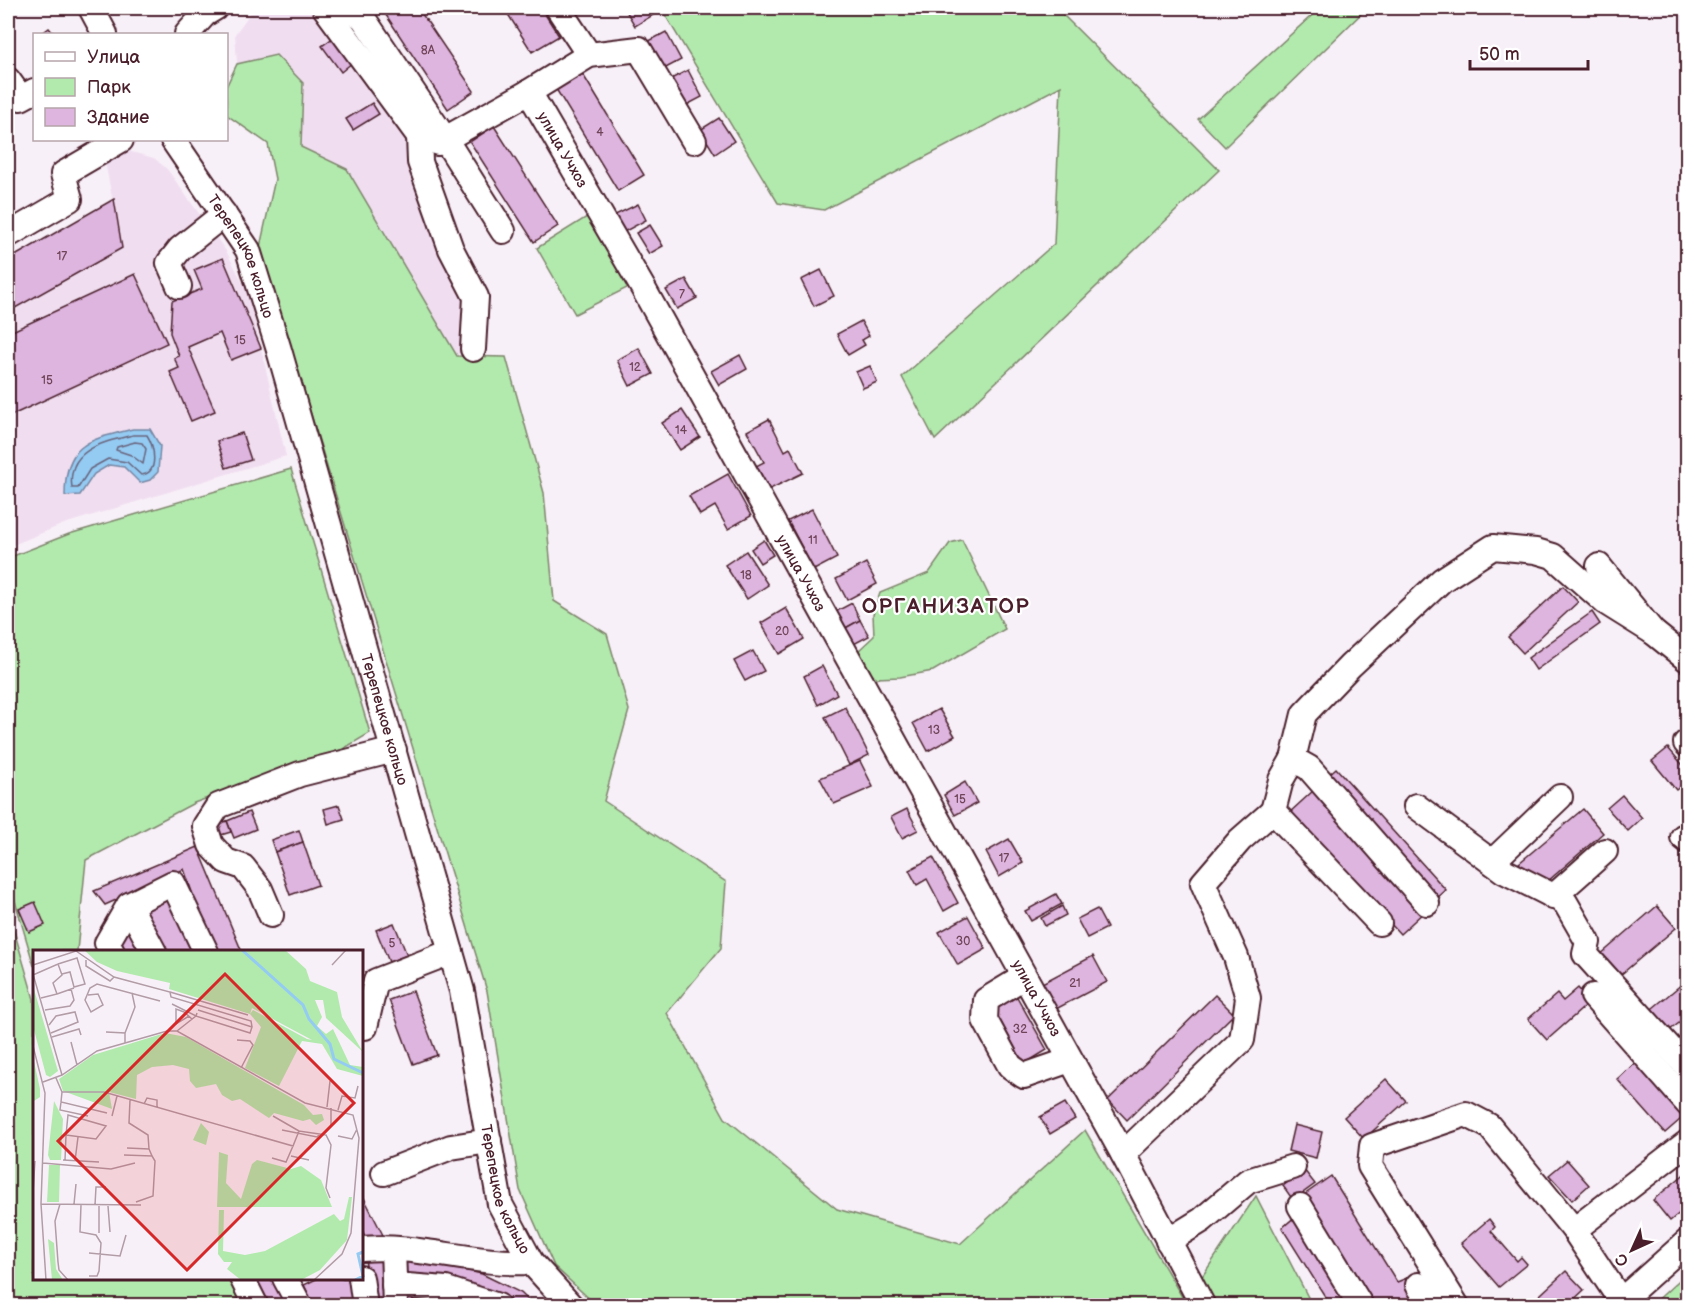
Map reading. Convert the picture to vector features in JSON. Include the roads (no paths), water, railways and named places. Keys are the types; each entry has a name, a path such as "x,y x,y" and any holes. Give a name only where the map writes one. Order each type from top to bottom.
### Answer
{"street":[{"path":"91,8 104,33"},
{"path":"188,33 205,14 215,8"},
{"path":"558,8 589,56"},
{"path":"338,9 419,136 420,162 452,249 476,297 473,349"},
{"path":"338,9 363,18 445,139 503,231"},
{"path":"419,136 438,143 589,56 639,48 694,141"},
{"path":"8,80 21,98 33,92"},
{"name":"улица Учхоз","path":"529,92 643,288 1123,1154 1203,1305"},
{"path":"8,235 70,199 63,174 119,141"},
{"name":"Терепецкое кольцо","path":"174,141 248,250 264,298 462,991 500,1204 531,1262 571,1305"},
{"path":"179,286 169,263 180,249 224,214"},
{"path":"1123,1154 1242,1040 1248,998 1236,957 1203,883 1240,840 1273,811 1281,780 1293,759 1304,714 1350,666 1442,580 1493,547 1553,555 1605,602 1653,632 1688,660"},
{"path":"1599,566 1653,632"},
{"path":"271,915 260,889 243,867 226,861 210,845 205,826 218,807 300,774 393,750"},
{"path":"1293,759 1309,768 1428,903"},
{"path":"1492,862 1560,797"},
{"path":"1416,806 1527,885 1565,902 1588,942 1585,954 1688,1068"},
{"path":"1273,811 1379,923"},
{"path":"1553,897 1605,851"},
{"path":"111,950 107,943 129,905 173,883 206,950"},
{"path":"129,905 153,950"},
{"path":"365,1026 376,981 451,952"},
{"path":"1024,977 986,1000 985,1020 1005,1057 1010,1066 1024,1076 1070,1060"},
{"path":"1593,996 1688,1104"},
{"path":"1457,1305 1370,1166 1372,1146 1466,1114 1489,1126 1574,1230 1618,1303 1688,1241"},
{"path":"384,1173 450,1147 489,1141"},
{"path":"1574,1230 1688,1142"},
{"path":"1168,1241 1202,1220 1248,1181 1293,1167"},
{"path":"1300,1206 1361,1305"},
{"path":"363,1249 393,1249 500,1264 531,1262"},
{"path":"393,1249 395,1295 446,1297 498,1305"},
{"path":"243,1280 256,1305"},
{"path":"289,1280 300,1305"},
{"path":"361,1280 365,1305"},
{"path":"1418,1285 1431,1305"}],"water":[{"path":"133,429 150,429 160,446 158,472 150,480 140,483 124,467 109,465 94,474 80,495 65,496 69,465 82,447 103,437"}],"district":[{"name":"ОРГАНИЗАТОР","path":"946,606"}]}
